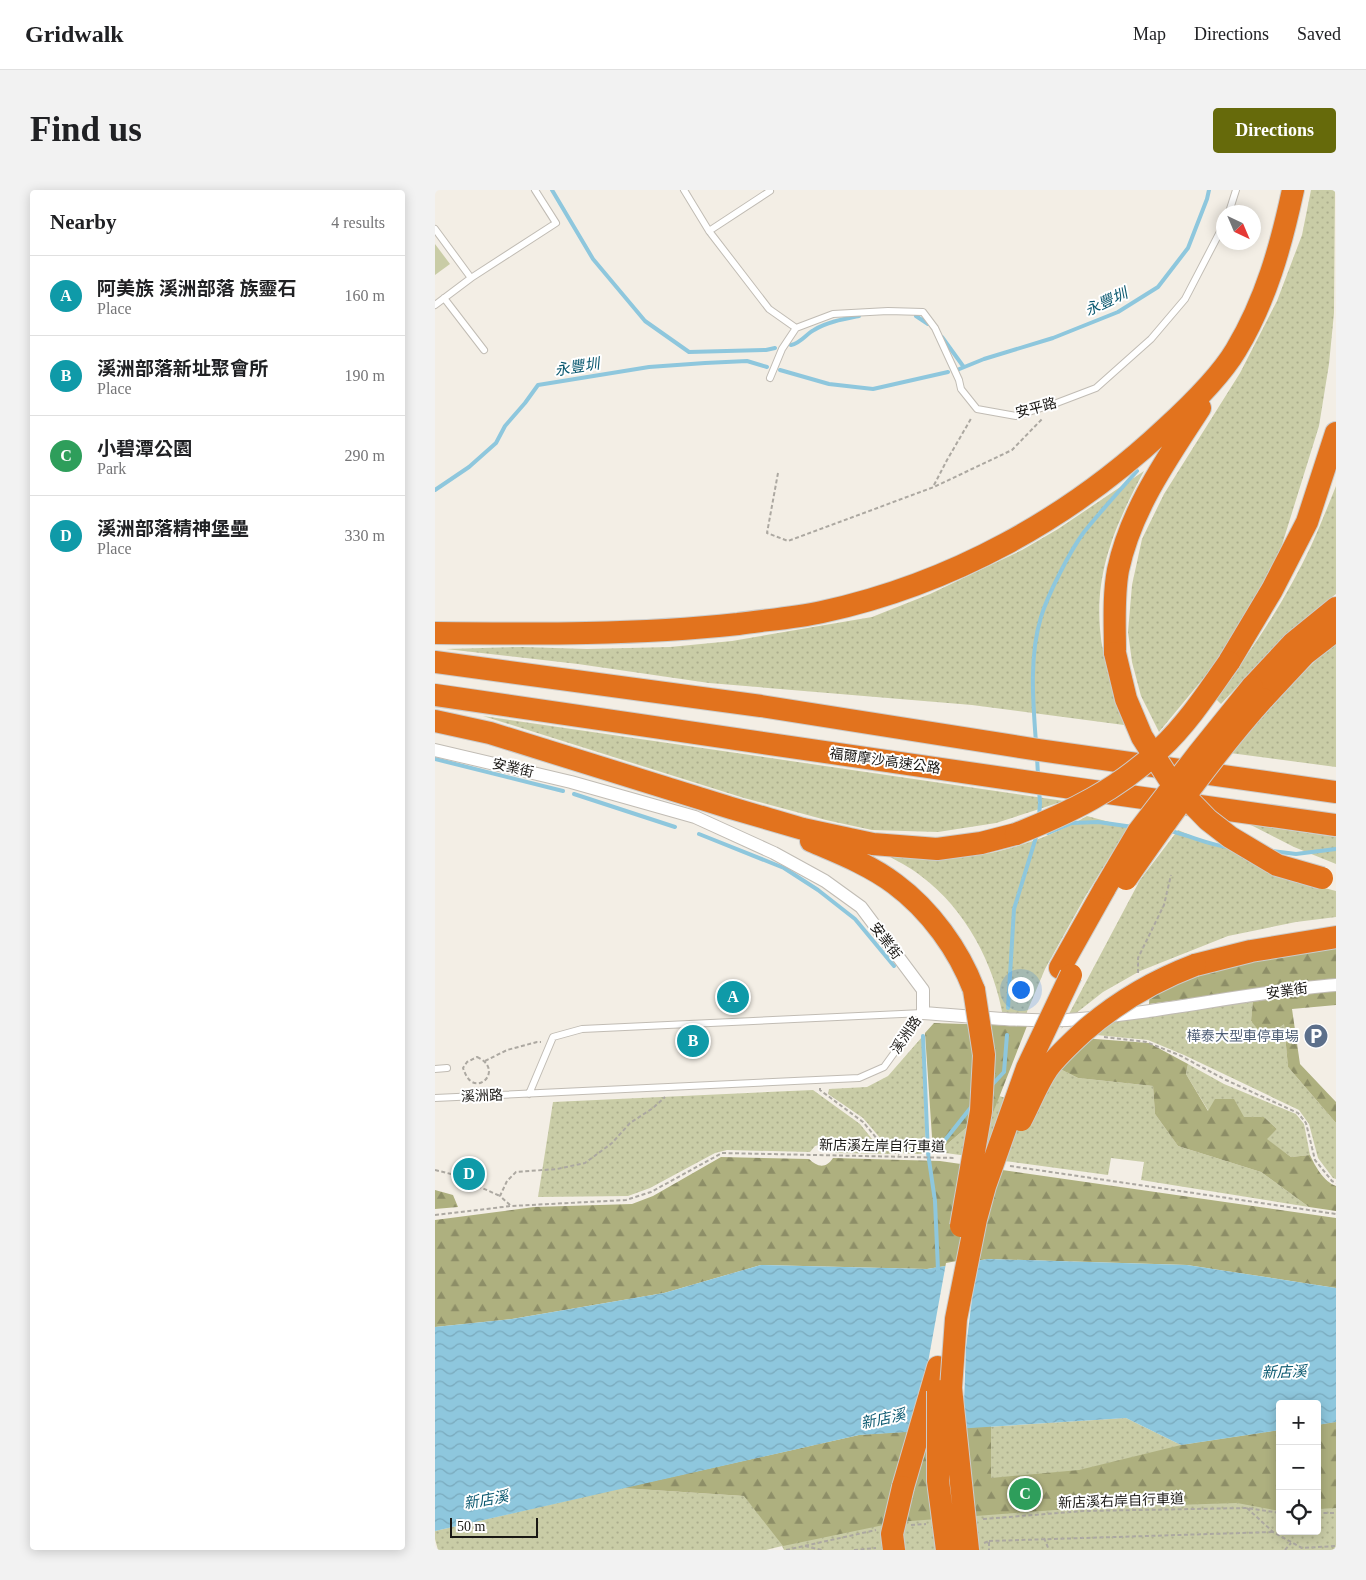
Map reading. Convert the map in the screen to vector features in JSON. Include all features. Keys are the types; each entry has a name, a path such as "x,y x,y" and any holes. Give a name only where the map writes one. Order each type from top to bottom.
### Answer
{"highway":[{"path":"1293,190 1284,234 1271,276 1254,316 1235,352 1159,470 1138,510 1125,544 1118,572 1114,611 1115,654 1126,699 1142,737 1171,782 1208,820 1230,837 1277,865 1329,879"},
{"path":"435,634 600,634 700,628 820,612 901,590 970,562 1015,539 1096,488 1137,456 1178,417 1211,382 1235,352"},
{"path":"435,720 491,732 803,829 873,844 937,850 981,843 1016,834 1054,819 1086,803 1123,780 1161,749 1199,706 1229,662 1272,590 1307,522 1336,433"},
{"path":"964,1210 1007,1086 1065,971 1110,893 1244,720 1257,693 1293,643 1336,608"},
{"path":"1257,693 1336,630"},
{"path":"435,662 761,706 1039,750 1336,790"},
{"name":"福爾摩沙高速公路","path":"435,695 1041,784 1336,825"},
{"path":"731,808 834,850 895,884 937,926 966,969 974,990 984,1055 981,1111 942,1323 938,1367 939,1480 947,1550"},
{"path":"985,1186 1009,1151 1021,1121 1048,1069 1061,1053 1095,1022 1137,991 1171,974 1195,965 1251,951 1336,936"},
{"path":"968,1550 951,1388 956,1319 976,1219 985,1186 1027,1068 1065,971"},
{"path":"888,1549 903,1487 938,1367"}],"street":[{"name":"安業街","path":"435,750 571,782 695,817 774,853 825,881 861,907 923,990 923,1013 1017,1020 1067,1020 1138,1013 1336,985"}],"lane":[{"path":"435,306 471,278 556,223 535,190"},
{"path":"683,190 709,231 769,309 796,328"},
{"path":"1231,205 1236,190"},
{"path":"709,231 770,191"},
{"path":"435,229 471,278"},
{"name":"安平路","path":"977,408 1016,416 1055,404 1095,388 1151,339 1185,300 1216,240"},
{"path":"444,298 483,350"},
{"path":"770,378 782,349 796,328 833,314 888,311 923,312 935,328 959,380 961,389 977,408"},
{"name":"溪洲路","path":"551,1044 553,1037 582,1029 923,1013"},
{"name":"溪洲路","path":"435,1098 859,1078 884,1067 923,1013"},
{"path":"529,1094 551,1044"},
{"path":"435,1069 447,1068"}],"path":[{"path":"778,473 767,533 788,541 933,487 1012,450 1055,404"},
{"path":"933,487 977,408"},
{"path":"1138,976 1138,958 1164,905 1171,874"},
{"path":"1104,1037 1149,1043 1179,1055 1226,1080 1297,1113 1306,1123 1315,1160 1332,1181 1336,1183"},
{"path":"485,1061 507,1050 537,1042 551,1044"},
{"path":"477,1057 485,1061 489,1068 489,1076 484,1081 471,1082 463,1068 467,1062 477,1057"},
{"path":"819,1080 820,1090 863,1122 878,1140 900,1156"},
{"path":"500,1196 507,1181 516,1172 557,1169 585,1164 613,1143 630,1123 653,1108 676,1087"},
{"name":"新店溪左岸自行車道","path":"435,1215 511,1206 626,1200 651,1192 722,1153 959,1158"},
{"path":"1008,1165 1336,1214"},
{"path":"435,1170 451,1174 500,1196 511,1206"},
{"path":"1247,1508 1273,1532 1301,1548 1336,1546"},
{"name":"新店溪右岸自行車道","path":"976,1520 1084,1511 1247,1508 1276,1512"},
{"path":"1321,1513 1336,1513"},
{"path":"903,1525 930,1523"},
{"path":"786,1550 876,1530"},
{"path":"989,1541 1273,1532"},
{"path":"1045,1538 1049,1550"},
{"path":"1285,1550 1291,1543"},
{"path":"803,1546 822,1550"},
{"path":"853,1550 888,1549"}],"green space":[{"path":"1311,190 1335,190 1334,313 1329,364 1319,426 1281,548 1221,657 1159,732 1141,696 1132,662 1128,632 1132,585 1142,539 1164,494 1240,373 1277,301 1302,235"},
{"path":"435,244 450,264 435,275"},
{"path":"1144,471 1125,509 1110,547 1101,586 1099,607 1101,641 1124,725 972,705 709,683 578,664 446,649 670,647 732,641 872,617 930,594 1022,550 1058,529"},
{"path":"1336,486 1336,594 1290,632 1221,704 1215,698 1255,644 1279,606 1311,546"},
{"path":"1336,642 1336,767 1230,753 1281,696"},
{"path":"483,716 1064,801 996,823 938,832 872,830 744,798"},
{"path":"1087,816 1128,827 1085,897 1045,969 1005,1064 1005,1034 1001,1008 996,986 978,944 967,925 938,891 921,876 885,854 929,858 981,855 1036,840"},
{"path":"1249,824 1336,837 1336,864 1294,847"},
{"path":"1178,830 1215,846 1232,849 1290,879 1336,891 1336,917 1296,922 1228,936 1140,971 1103,992 1075,1014 1061,1029 1140,880"},
{"path":"1336,943 1336,979 1149,1004 1150,989 1231,959"},
{"path":"1336,990 1336,1005 1292,1009 1300,1064 1336,1102 1336,1123 1288,1067 1284,1024 1265,1038 1251,1021 1253,1001"},
{"path":"1253,1001 1251,1022 1284,1024 1288,1067 1336,1123 1336,1179 1333,1178 1318,1158 1309,1124 1299,1110 1184,1055 1148,1040 1086,1034 1103,1018"},
{"path":"934,1023 1027,1026 991,1118 974,1121 938,1152 933,1152 925,1033"},
{"path":"922,1037 926,1154 905,1154 881,1139 863,1118 828,1094 829,1089 867,1087 888,1076"},
{"path":"1082,1038 1149,1043 1188,1064 1186,1074 1208,1111 1215,1099 1234,1099 1244,1117 1264,1117 1277,1129 1267,1139 1291,1157 1310,1155 1317,1169 1328,1181 1336,1186 1336,1211 1309,1207 1261,1172 1178,1146 1155,1114 1153,1086 1078,1078 1058,1068"},
{"path":"1188,1064 1224,1084 1296,1114 1304,1124 1310,1155 1291,1157 1266,1139 1277,1129 1264,1117 1244,1117 1209,1112 1186,1074"},
{"path":"1058,1068 1078,1078 1153,1086 1155,1114 1178,1146 1261,1172 1309,1207 1141,1180 1144,1162 1111,1158 1108,1175 938,1152 974,1121 991,1118 999,1096 1036,1106"},
{"path":"813,1090 860,1124 876,1144 893,1154 834,1153 829,1147 822,1144 815,1146 810,1152 727,1150 715,1153 650,1188 628,1196 538,1197 553,1102"},
{"path":"721,1157 809,1159 821,1166 830,1162 833,1158 940,1161 1336,1218 1336,1288 1187,1265 988,1259 927,1269 761,1265 664,1293 512,1319 435,1327 435,1220 534,1207 632,1204 653,1196"},
{"path":"435,1190 453,1195 458,1207 435,1209"},
{"path":"1126,1418 1181,1445 1276,1431 1276,1535 1321,1535 1321,1424 1336,1422 1336,1550 784,1550 782,1546 766,1550 438,1550 435,1539 435,1531 622,1488 744,1496 859,1435"},
{"path":"1336,1422 1336,1508 1321,1509 1321,1424"},
{"path":"991,1426 991,1478 1079,1470 1181,1445 1276,1431 1276,1510 1237,1503 1081,1508 898,1522 783,1546 744,1496 622,1488 859,1435"}],"water":[{"name":"新店溪","path":"988,1259 1187,1265 1336,1288 1336,1422 1321,1424 1321,1400 1276,1400 1276,1431 1181,1445 1126,1418 859,1435 435,1531 435,1327 512,1319 664,1293 761,1265 927,1269"}],"pier":[{"path":"979,1257 976,1267 966,1347 963,1431 925,1379 946,1263"}],"waterway":[{"path":"552,190 593,259 645,321 689,352 766,350 775,348"},
{"name":"永豐圳","path":"957,370 984,359 1053,338 1118,312 1158,287 1188,248 1209,190"},
{"path":"791,345 824,325 859,316"},
{"path":"916,316 928,324"},
{"path":"942,337 963,366"},
{"name":"永豐圳","path":"435,490 469,467 496,443 505,426 538,385 649,367 747,361 767,367"},
{"name":"永豐圳","path":"780,370 829,384 873,389 948,372"},
{"path":"1036,743 1033,663 1037,632 1044,608 1078,540 1137,471"},
{"path":"1037,757 1038,775"},
{"path":"435,759 563,791"},
{"path":"1039,789 1039,817"},
{"path":"574,794 675,827"},
{"path":"1048,833 1072,823 1098,822 1133,827"},
{"path":"1170,831 1228,847"},
{"path":"699,834 784,868 818,890 855,919 894,966"},
{"path":"1008,1008 1014,909 1037,834"},
{"path":"1272,851 1296,854 1336,849"},
{"path":"990,1087 1004,1072 1007,1035"},
{"path":"923,1036 928,1153 935,1201 938,1270"},
{"path":"928,1153 938,1149 972,1106"}],"place":[{"name":"阿美族 溪洲部落 族靈石","path":"733,997"},
{"name":"樺泰大型車停車場","path":"1316,1036"},
{"name":"溪洲部落新址聚會所","path":"693,1041"},
{"name":"溪洲部落精神堡壘","path":"469,1174"},
{"name":"小碧潭公園","path":"1025,1494"}]}
